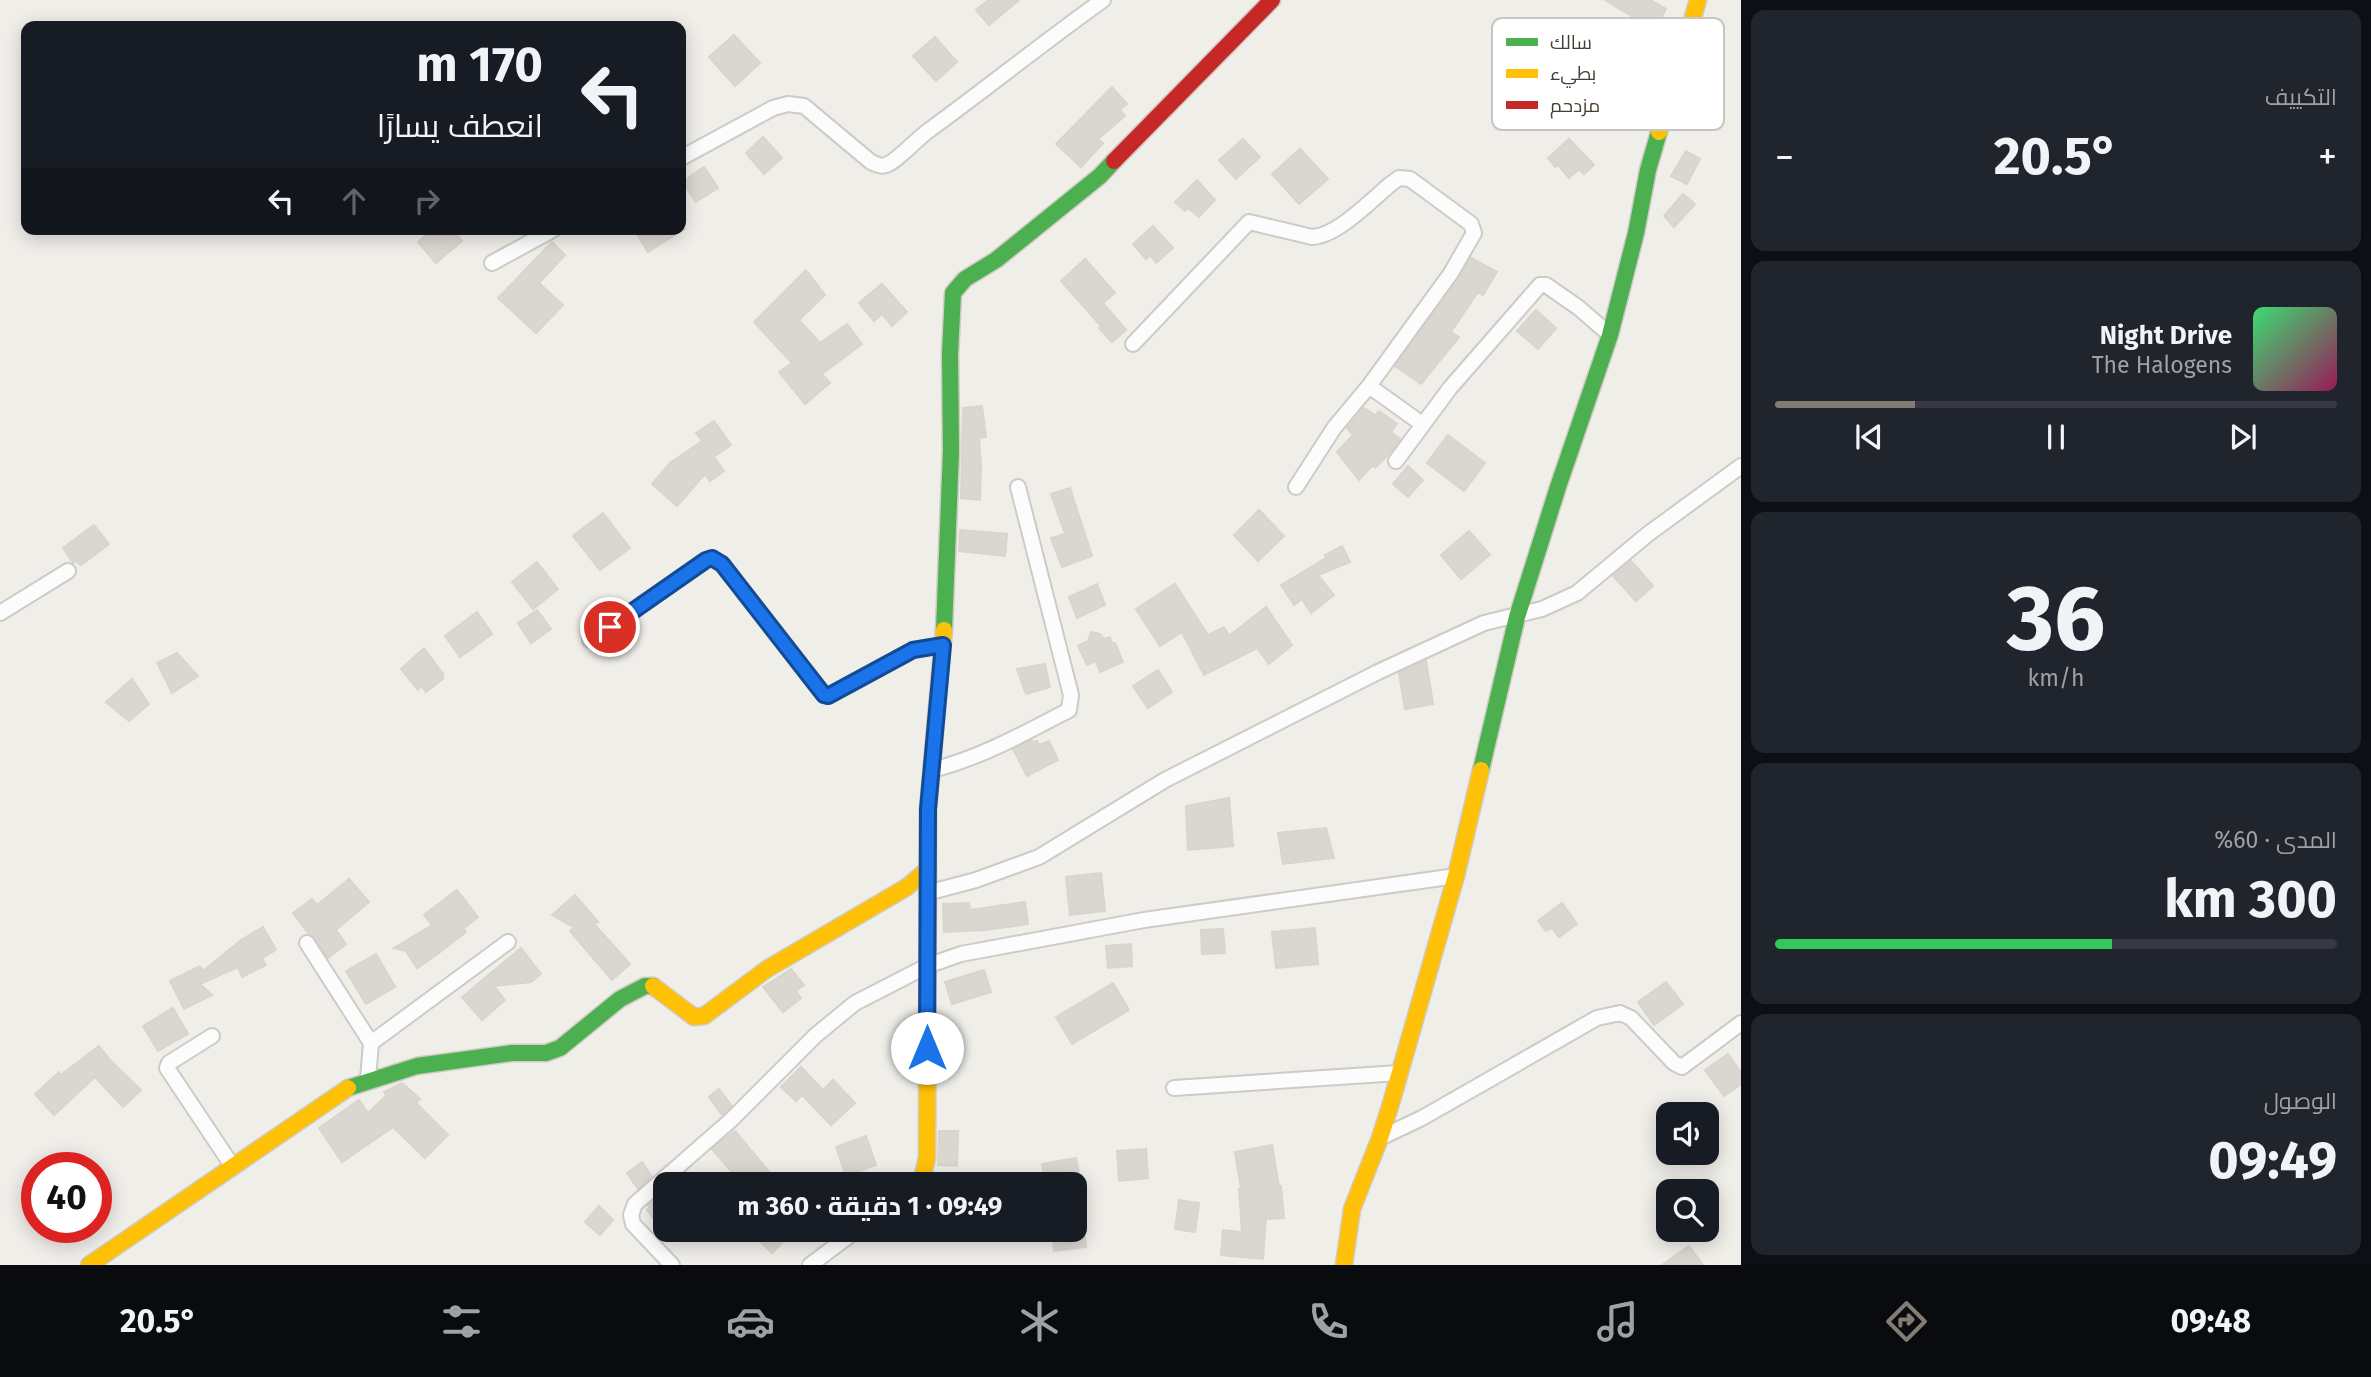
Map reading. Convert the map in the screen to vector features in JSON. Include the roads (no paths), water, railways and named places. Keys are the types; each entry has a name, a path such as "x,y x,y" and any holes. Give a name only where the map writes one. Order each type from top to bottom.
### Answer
{"street":[{"path":"686,155 773,108 788,104 804,106 871,162 887,165 925,133 965,106 1059,31 1103,0"},
{"path":"924,1172 927,1158 928,809 943,645 954,289 996,260 1100,176 1272,0"},
{"path":"1693,18 1698,0"},
{"path":"1344,1265 1352,1209 1380,1138 1456,876 1517,617 1609,335 1660,130"},
{"path":"1133,344 1249,222 1312,237 1326,235 1399,178 1410,179 1471,224 1475,233 1451,273 1369,386 1334,428 1296,487"},
{"path":"492,263 543,235"},
{"path":"1396,461 1422,424 1540,285 1546,285 1579,308 1609,335"},
{"path":"1369,386 1422,424"},
{"path":"927,893 976,880 1039,857 1165,780 1340,691 1484,623 1542,609 1577,593 1648,534 1741,466"},
{"path":"932,770 954,765 1004,743 1069,710 1071,706 1018,487"},
{"path":"590,640 712,558 722,564 824,695 828,696 913,650 943,645"},
{"path":"0,613 68,571"},
{"path":"89,1265 353,1085 417,1066 512,1053 546,1053 560,1048 631,991 648,985 655,986 694,1017 704,1016 767,969 886,900 927,870"},
{"path":"672,1265 633,1224 631,1215 635,1205 731,1121 816,1035 855,1003 927,966 961,954 1144,920 1456,876"},
{"path":"371,1043 508,942"},
{"path":"307,943 371,1043 368,1079"},
{"path":"1380,1138 1422,1118 1597,1018 1620,1013 1631,1018 1674,1063 1682,1067 1741,1023"},
{"path":"212,1035 169,1063 167,1068 233,1167"},
{"path":"1174,1088 1399,1073"},
{"path":"810,1265 841,1242"}]}
